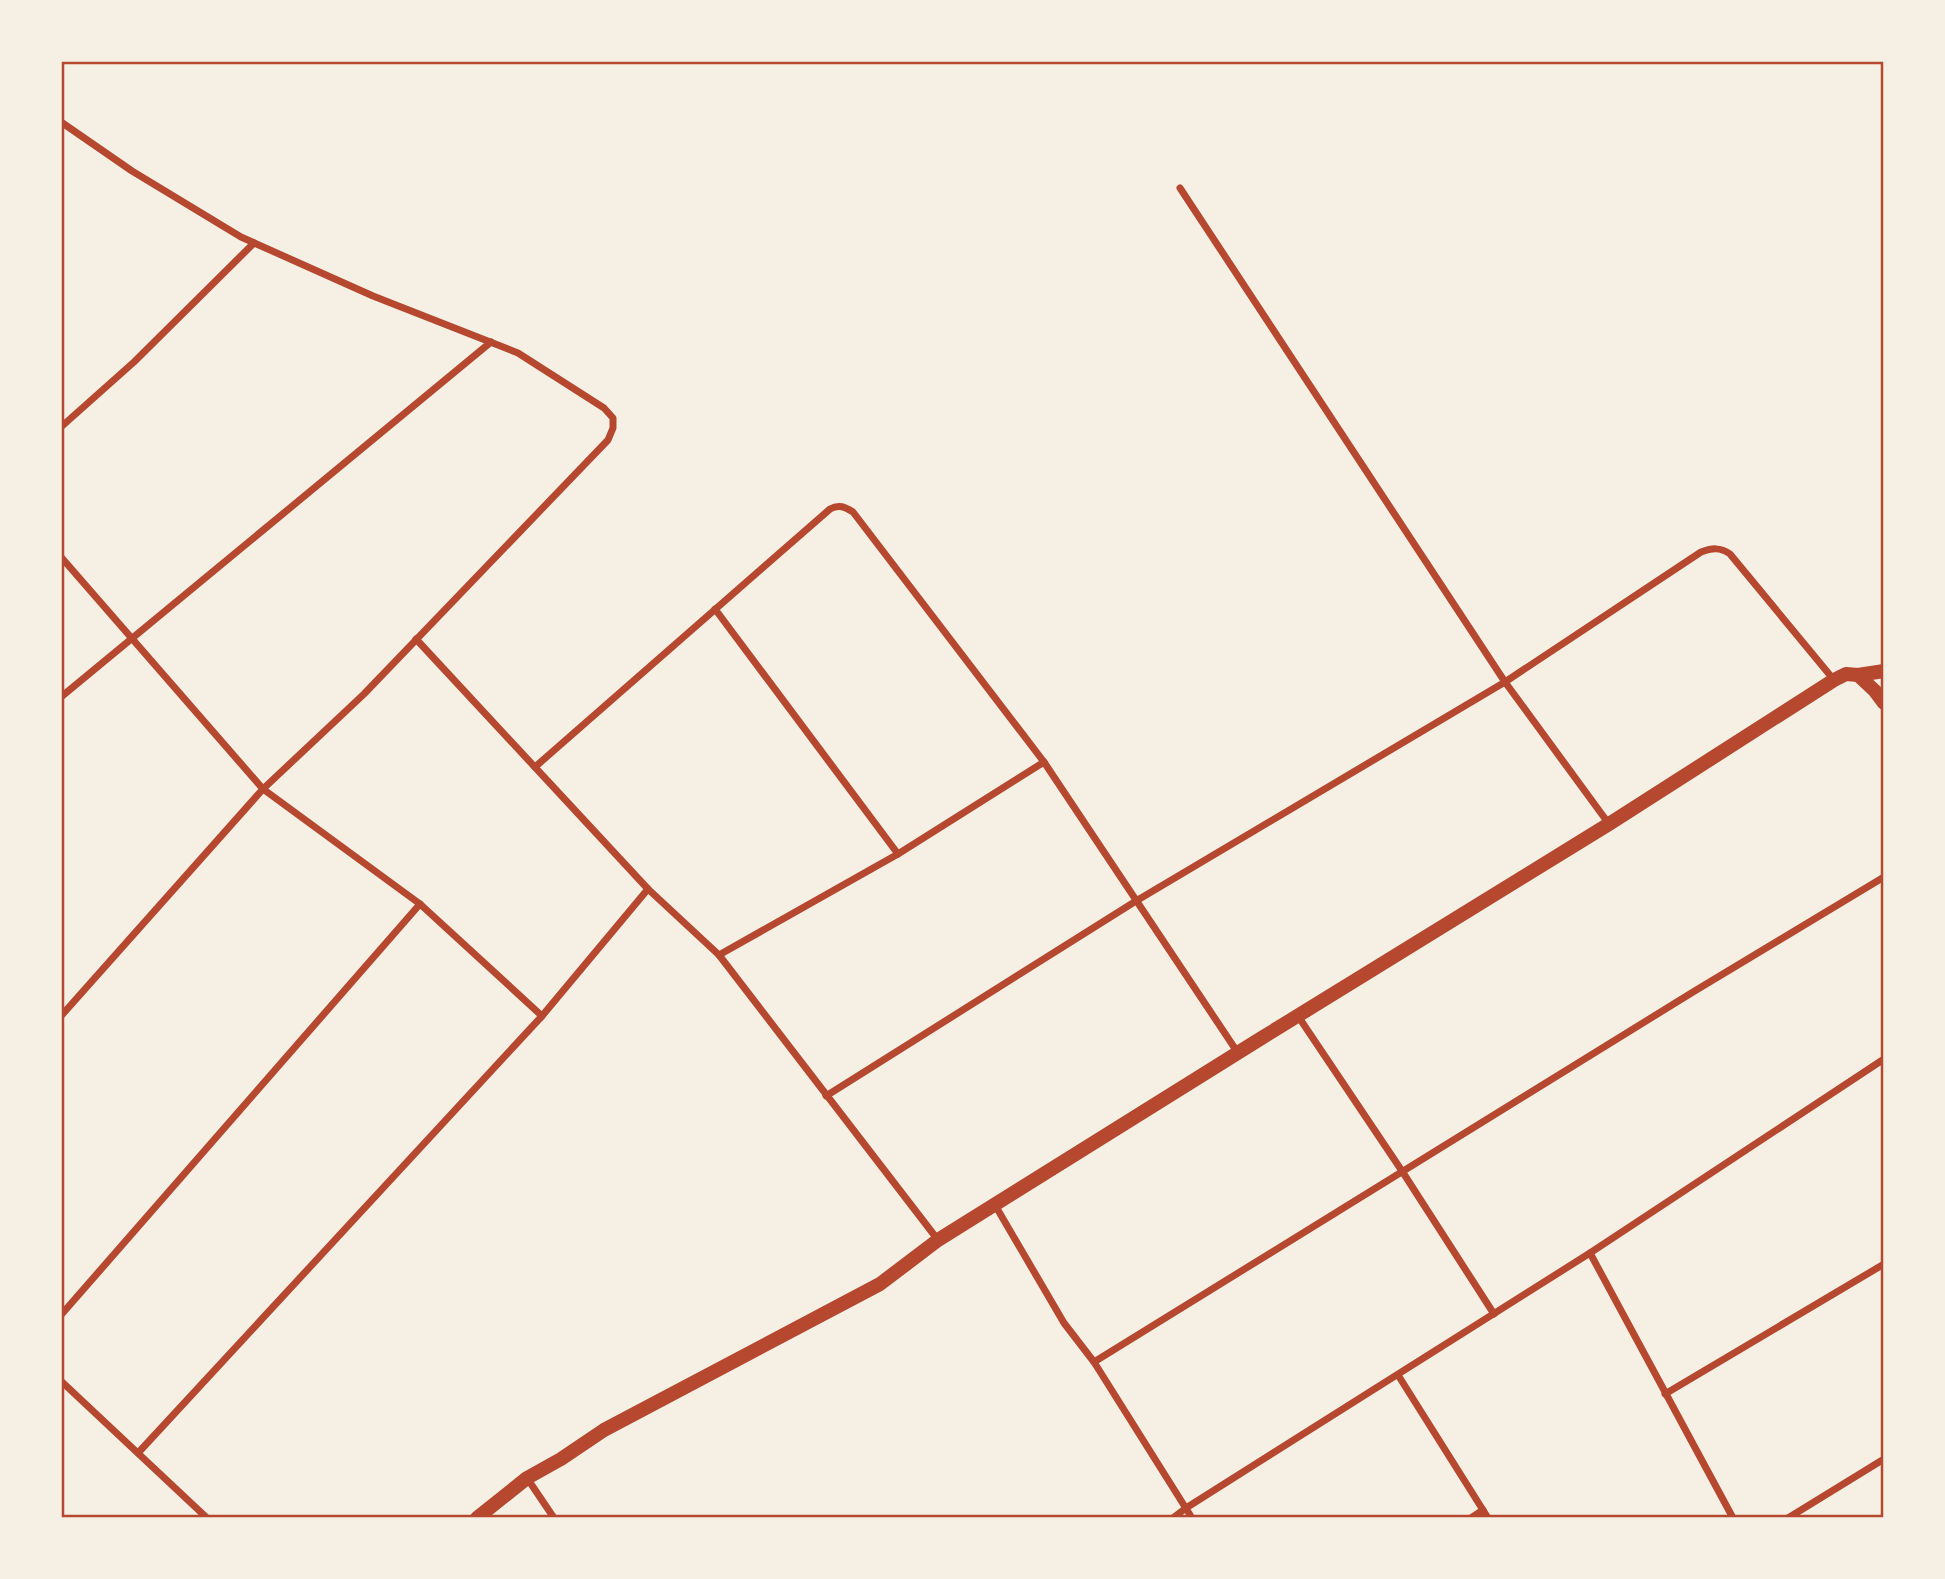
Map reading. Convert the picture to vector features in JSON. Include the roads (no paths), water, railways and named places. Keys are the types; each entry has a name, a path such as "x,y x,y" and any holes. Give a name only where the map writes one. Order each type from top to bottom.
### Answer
{"main road":[{"path":"477,1518 527,1478 604,1430 880,1284 938,1240 1609,824 1834,680 1846,674 1884,671"},
{"path":"1858,674 1884,703"}],"street":[{"path":"61,122 132,171 241,237 373,296 518,353 604,408 613,418 613,428 608,440 364,694 263,789 61,1016"},
{"path":"1180,188 1505,682 1609,824"},
{"path":"61,427 134,362 254,243"},
{"path":"61,697 491,342"},
{"path":"535,767 830,509 840,506 853,512 1044,762 1238,1052"},
{"path":"826,1096 1136,901 1505,682 1701,552 1716,548 1730,554 1834,680"},
{"path":"61,558 263,789 420,904 542,1016"},
{"path":"715,609 898,854"},
{"path":"416,639 648,889 719,956 938,1240"},
{"path":"719,956 898,854 1044,762"},
{"path":"1094,1362 1884,877"},
{"path":"138,1453 542,1016 648,889"},
{"path":"61,1315 420,904"},
{"path":"1298,1016 1494,1314"},
{"path":"1173,1518 1590,1253 1884,1059"},
{"path":"995,1205 1064,1323 1094,1362 1192,1518"},
{"path":"1590,1253 1733,1518"},
{"path":"1665,1394 1884,1264"},
{"path":"1398,1375 1488,1518"},
{"path":"61,1381 207,1518"},
{"path":"1787,1518 1884,1459"},
{"path":"527,1478 554,1518"},
{"path":"1471,1518 1483,1510"}]}
